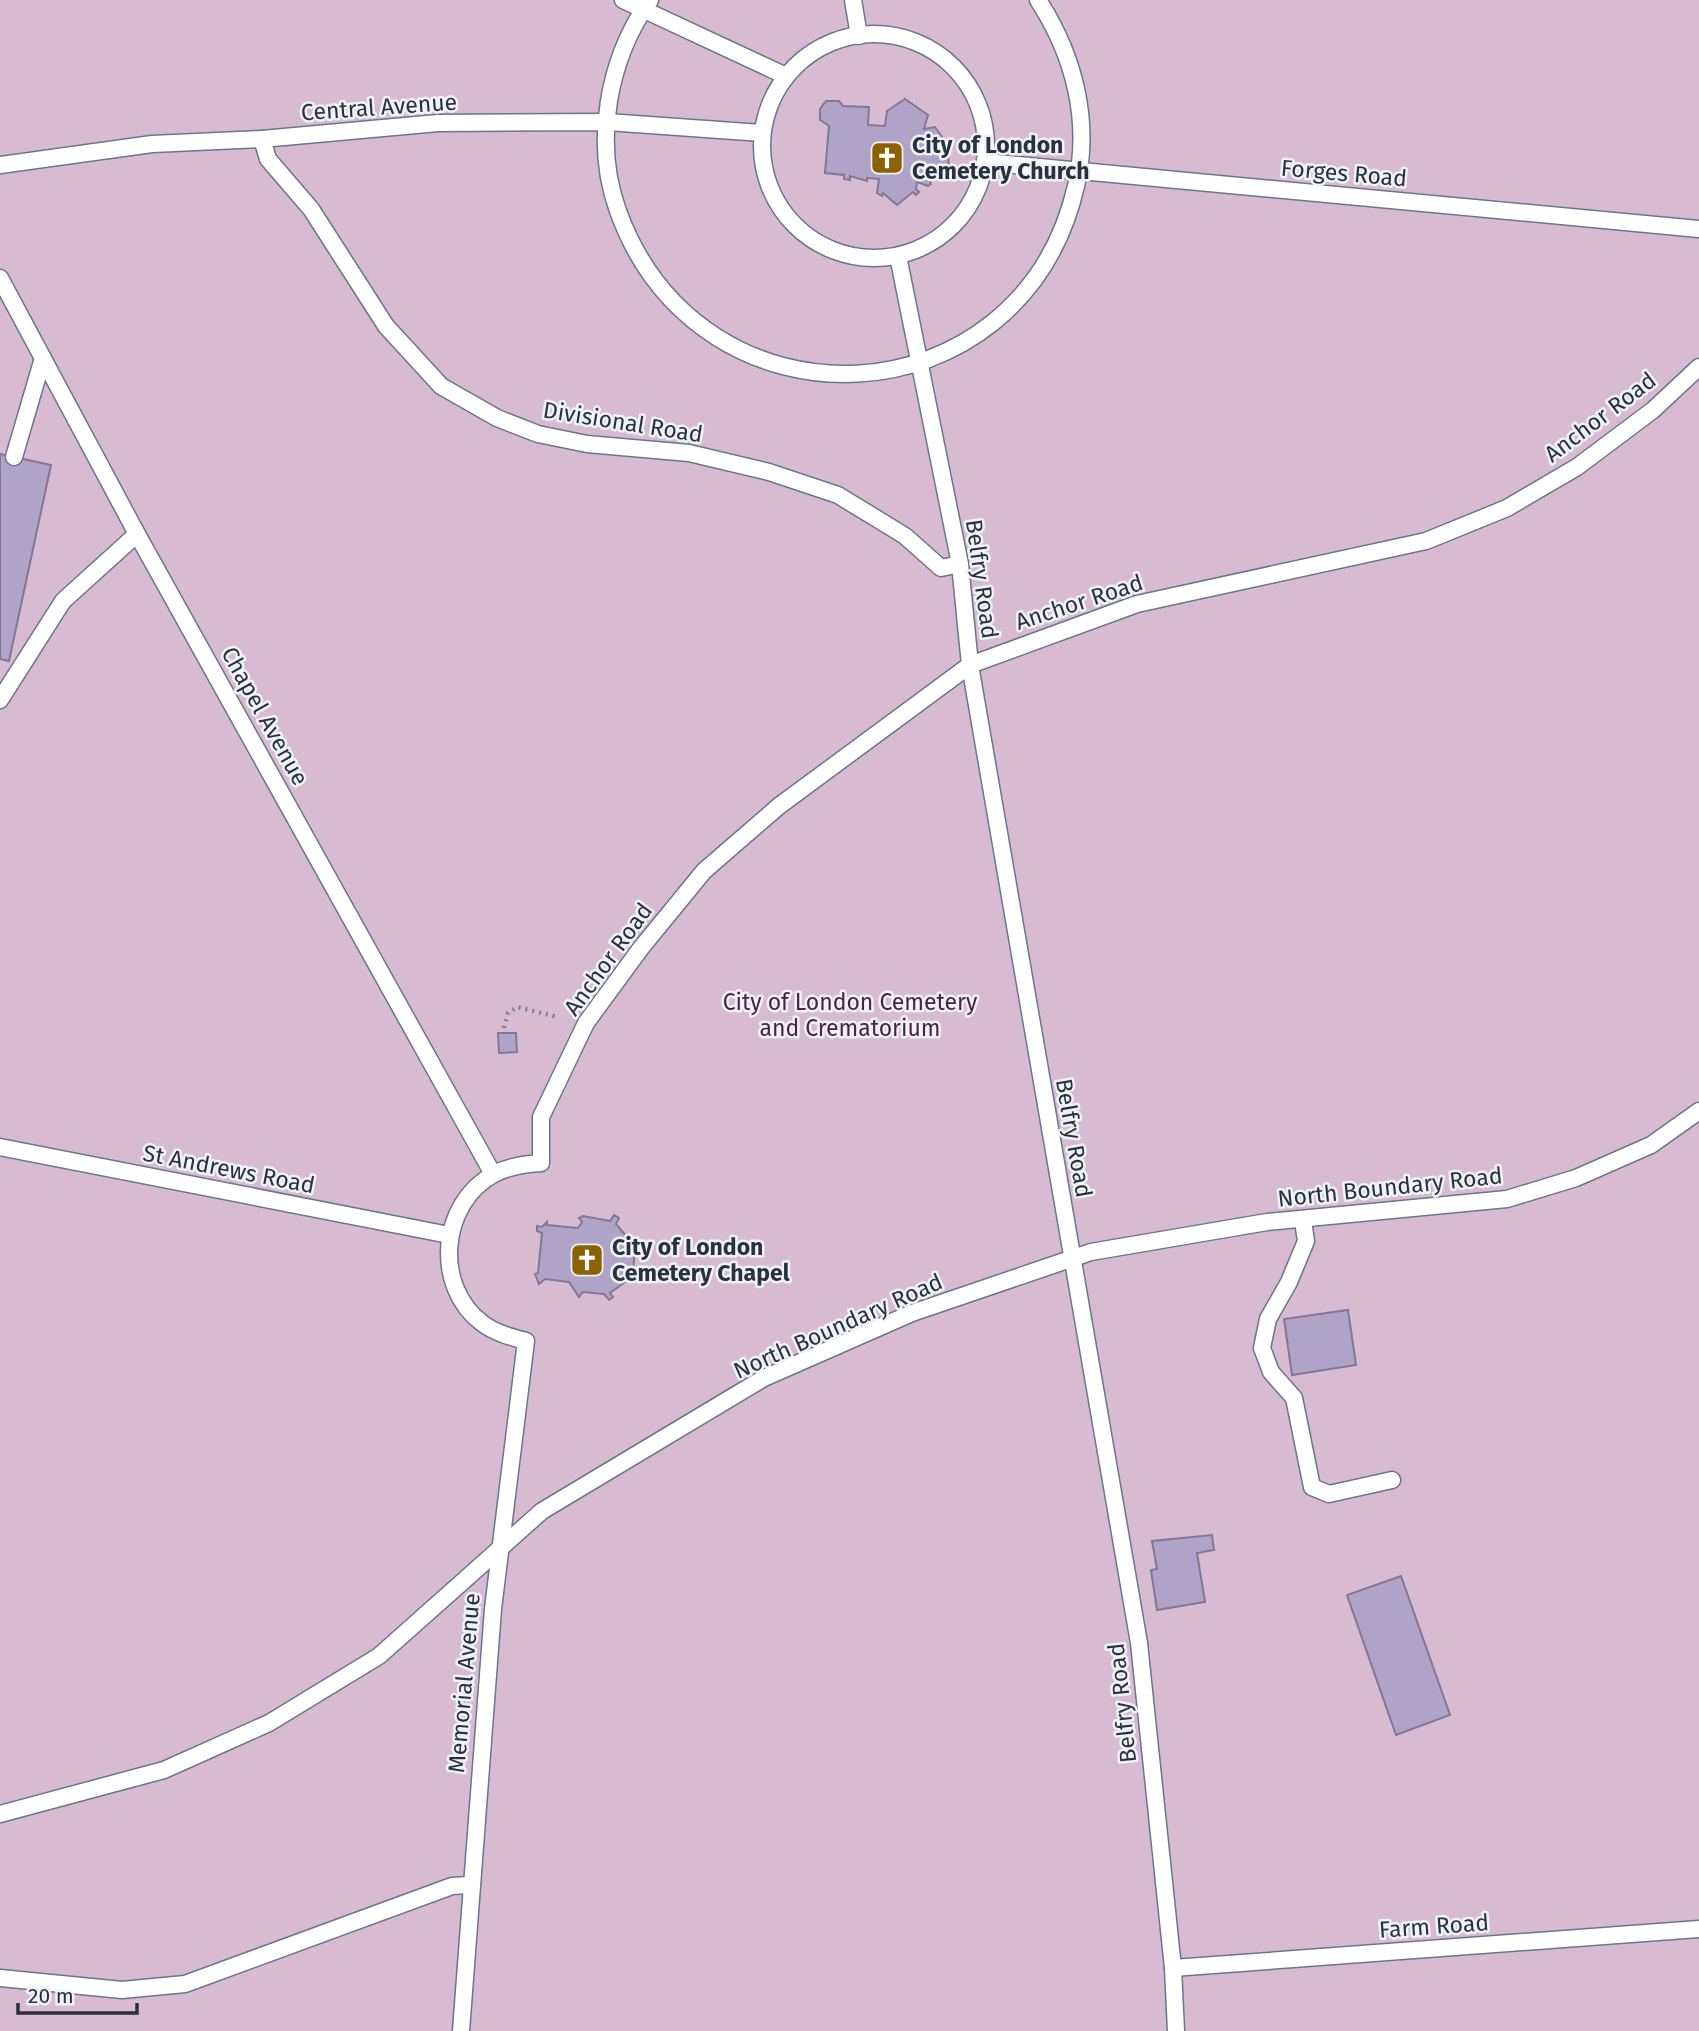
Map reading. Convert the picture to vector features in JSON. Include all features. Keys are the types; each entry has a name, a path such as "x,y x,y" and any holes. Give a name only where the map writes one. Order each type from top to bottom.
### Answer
{"lane":[{"path":"623,0 647,5 786,76"},
{"path":"853,0 859,36"},
{"path":"647,5 620,60 612,84 607,122 607,160 611,186 626,234 644,268 668,298 696,324 728,346 763,362 800,372 838,376 917,364 949,351 982,332 1011,307 1037,278 1056,245 1071,209 1079,172 1082,133 1078,95 1068,58 1053,23 1038,0"},
{"path":"890,35 923,45 952,65 973,94 985,127 985,162 976,195 957,223 931,243 898,256 863,258 829,250 799,230 776,202 764,169 762,133 770,103 786,76 802,60 822,47 859,36 890,35"},
{"name":"Central Avenue","path":"0,165 152,144 262,139 438,123 607,122 762,133"},
{"name":"Divisional Road","path":"262,139 268,159 312,209 386,326 441,386 497,418 538,434 587,444 689,453 769,472 838,495 905,536 941,568 960,564"},
{"name":"Forges Road","path":"985,162 1699,229"},
{"name":"Belfry Road","path":"898,256 917,364 960,564 970,664 1139,1643 1173,1968 1176,2031"},
{"name":"Chapel Avenue","path":"0,278 137,534 493,1174"},
{"path":"14,457 43,358"},
{"name":"Anchor Road","path":"493,1174 516,1165 541,1163 541,1117 586,1023 704,871 779,806 970,664 1137,604 1426,541 1507,508 1577,467 1654,410 1699,367"},
{"path":"0,700 63,601 137,534"},
{"name":"North Boundary Road","path":"0,1814 164,1770 270,1723 379,1656 461,1586 542,1511 764,1378 912,1313 1091,1252 1267,1222 1303,1221 1507,1199 1576,1178 1651,1144 1699,1111"},
{"name":"St Andrews Road","path":"0,1147 449,1235"},
{"path":"449,1235 458,1211 473,1190 493,1174"},
{"path":"1303,1221 1306,1241 1289,1282 1268,1319 1262,1348 1271,1372 1294,1398 1312,1487 1329,1494 1392,1480"},
{"name":"Memorial Avenue","path":"449,1235 448,1260 453,1284 465,1305 482,1323 503,1335 526,1341 500,1548 470,1885 461,2031"},
{"path":"0,1978 122,1990 185,1984 452,1886 470,1885"},
{"name":"Farm Road","path":"1173,1968 1699,1929"}],"path":[{"path":"504,1028 508,1013 517,1007 586,1023"}],"green space":[{"name":"City of London Cemetery and Crematorium","path":"0,0 1699,0 1699,2031 0,2031"}],"building":[{"name":"City of London Cemetery Church","path":"905,99 928,115 924,129 935,127 947,144 952,143 952,148 948,149 949,172 930,181 928,186 917,182 916,189 919,192 916,195 913,192 897,205 883,193 882,196 877,193 879,179 867,178 867,181 850,176 850,180 844,179 844,175 825,173 829,126 820,120 820,109 826,101 839,101 843,106 869,107 868,125 885,126 887,111"},
{"path":"0,454 51,465 9,661 0,659"},
{"path":"498,1033 516,1033 517,1052 499,1053"},
{"name":"City of London Cemetery Chapel","path":"614,1215 619,1218 616,1224 633,1244 639,1242 641,1247 635,1250 633,1271 638,1274 636,1279 632,1277 610,1293 613,1297 609,1300 604,1294 583,1292 579,1297 569,1282 545,1279 539,1284 535,1274 538,1273 542,1233 537,1231 537,1226 542,1227 547,1222 547,1225 578,1228 582,1222 579,1218 583,1216 610,1221"},
{"path":"1348,1310 1356,1365 1292,1375 1284,1319"},
{"path":"1212,1535 1214,1550 1197,1553 1205,1602 1157,1610 1151,1570 1157,1569 1152,1541"},
{"path":"1401,1576 1450,1715 1396,1735 1347,1595"}],"place":[{"name":"City of London Cemetery Church","path":"887,158"},
{"name":"City of London Cemetery Chapel","path":"587,1260"}]}
